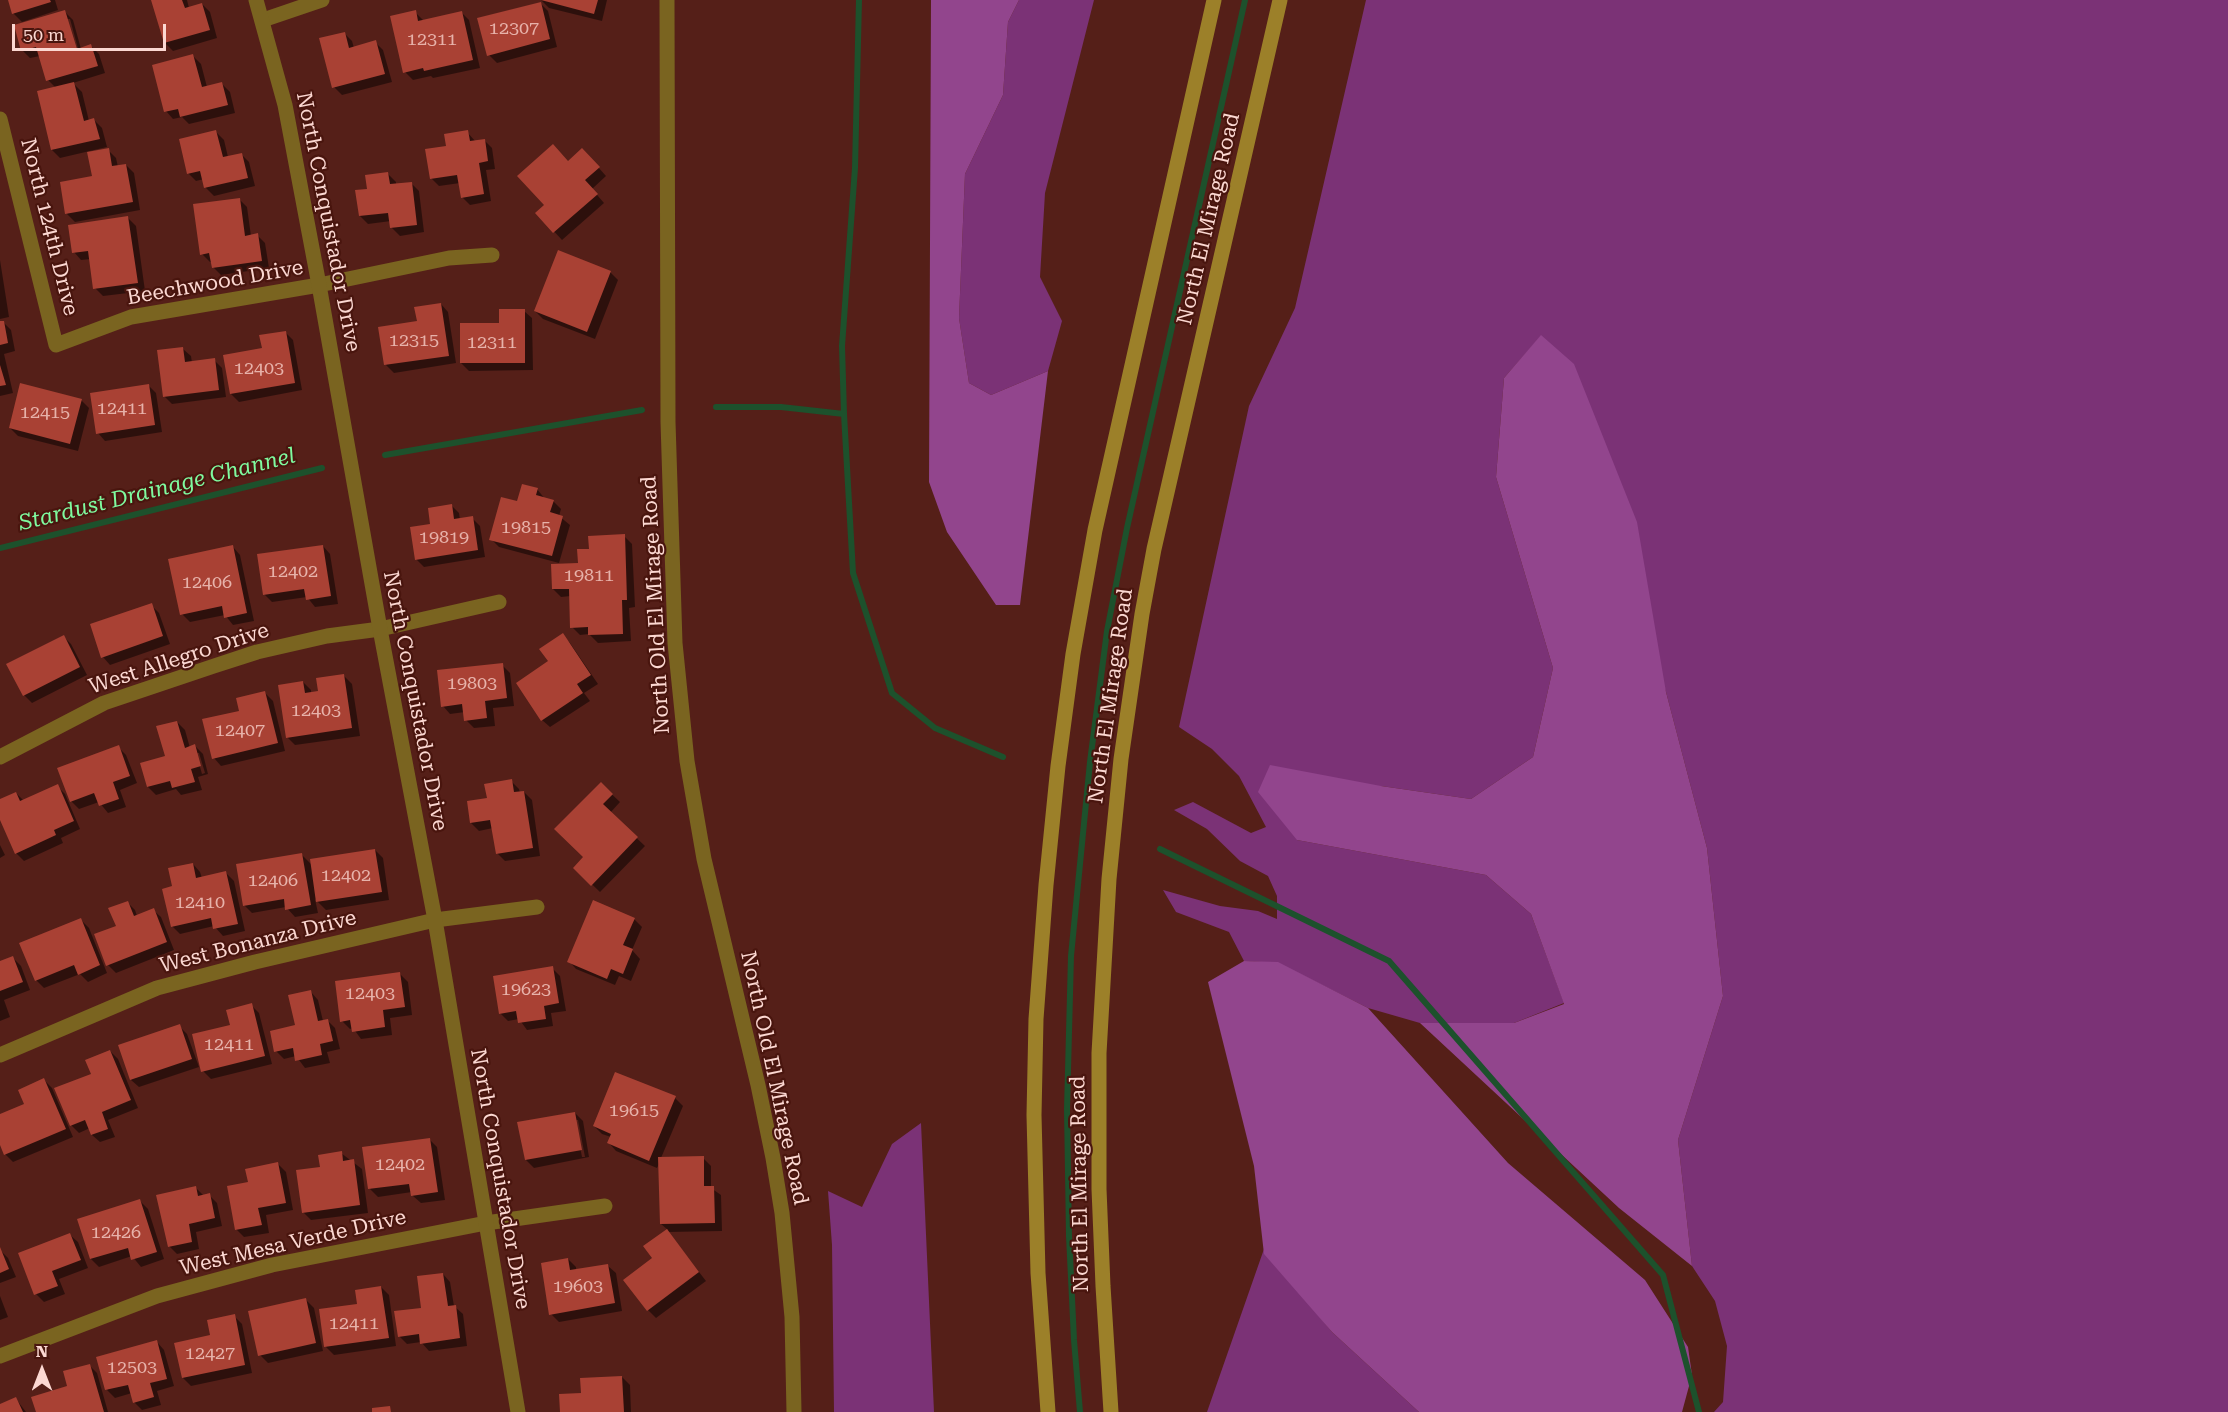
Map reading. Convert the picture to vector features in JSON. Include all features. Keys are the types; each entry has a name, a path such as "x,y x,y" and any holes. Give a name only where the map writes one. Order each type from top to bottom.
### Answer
{"main road":[{"name":"North El Mirage Road","path":"1048,1412 1038,1273 1034,1114 1036,1019 1051,836 1067,698 1095,530 1111,454 1214,0"},
{"name":"North El Mirage Road","path":"1112,1412 1103,1286 1098,1124 1099,1053 1109,879 1121,759 1154,549 1280,0"}],"street":[{"name":"North Conquistador Drive","path":"256,0 285,105 319,285 380,629 435,920 518,1412"},
{"path":"263,20 322,0"},
{"name":"North Old El Mirage Road","path":"667,0 668,423 675,643 687,761 704,859 758,1085 775,1169 788,1265 792,1317 794,1412"},
{"name":"North 124th Drive","path":"0,119 56,345"},
{"name":"Beechwood Drive","path":"56,345 131,317 319,285 449,258 492,255"},
{"name":"West Allegro Drive","path":"0,757 104,703 257,652 327,636 380,629 499,602"},
{"name":"West Bonanza Drive","path":"0,1055 157,988 435,920 537,908"},
{"name":"West Mesa Verde Drive","path":"0,1356 157,1296 272,1265 486,1223 604,1206"}],"shaded area":[{"path":"931,0 1019,0 1008,22 1003,95 965,174 959,318 969,383 991,395 1048,371 1020,605 996,605 947,532 929,482"},
{"path":"1019,0 1094,0 1045,193 1040,277 1062,321 1048,371 991,395 969,383 959,318 965,174 1003,95 1008,22"},
{"path":"1366,0 2228,0 2228,1412 1714,1412 1723,1402 1727,1346 1715,1301 1692,1266 1678,1140 1723,996 1707,848 1666,692 1541,336 1504,378 1496,477 1553,668 1533,757 1471,799 1381,786 1297,840 1486,875 1531,914 1564,1003 1514,1023 1420,1023 1368,1008 1278,963 1244,961 1229,932 1176,912 1163,890 1220,906 1258,911 1277,919 1277,896 1268,876 1240,861 1207,829 1174,810 1193,802 1251,833 1266,827 1239,776 1212,749 1179,727 1249,406 1295,308"},
{"path":"1541,335 1574,364 1637,522 1666,692 1707,848 1723,996 1678,1140 1692,1266 1619,1208 1420,1023 1514,1023 1564,1004 1531,914 1486,875 1297,840 1258,792 1270,765 1381,786 1471,799 1533,757 1553,668 1496,477 1504,378"},
{"path":"1244,961 1278,962 1368,1008 1508,1163 1645,1280 1688,1347 1692,1375 1682,1412 1419,1412 1332,1332 1264,1254 1254,1166 1208,982"},
{"path":"921,1123 934,1412 834,1412 832,1245 828,1191 862,1207 892,1144"},
{"path":"1264,1249 1332,1332 1419,1412 1207,1412"}],"building":[{"path":"8,0 50,0 51,2 12,14"},
{"path":"151,0 182,0 185,8 202,3 210,30 164,43"},
{"path":"541,0 598,0 594,14"},
{"path":"541,2 550,39 487,56 477,18"},
{"path":"65,10 77,49 91,44 98,66 46,81 36,47 21,51 14,25"},
{"path":"416,10 418,21 462,11 473,60 424,71 423,68 403,73 390,16"},
{"path":"345,32 349,48 376,40 385,74 332,88 319,38"},
{"path":"193,54 202,87 222,82 228,105 180,117 178,109 164,112 152,65"},
{"path":"74,82 84,121 94,118 100,139 51,150 37,91"},
{"path":"216,130 223,157 242,153 248,178 204,188 200,171 187,174 179,139"},
{"path":"468,130 470,141 485,139 488,161 479,163 484,194 461,198 457,175 430,179 425,149 446,146 444,134"},
{"path":"553,144 568,161 582,148 600,167 585,180 598,194 553,233 535,213 544,205 517,176"},
{"path":"109,148 112,166 126,164 133,202 65,214 60,182 92,176 87,152"},
{"path":"388,172 390,184 412,182 417,225 390,228 388,213 359,216 355,190 367,189 365,175"},
{"path":"240,198 245,236 258,233 262,261 212,268 209,253 200,255 193,204"},
{"path":"128,216 138,283 93,289 88,251 72,253 68,225"},
{"path":"558,250 611,271 587,332 534,311"},
{"path":"441,303 449,356 384,365 378,327 417,321 414,307"},
{"path":"499,309 525,309 525,363 460,363 460,323 499,323"},
{"path":"0,321 4,321 8,343 0,345"},
{"path":"286,331 295,383 230,394 223,355 262,348 259,335"},
{"path":"183,347 185,362 215,358 219,390 163,397 157,350"},
{"path":"0,365 6,385 0,386"},
{"path":"20,383 82,399 70,444 9,428"},
{"path":"149,384 155,425 96,434 90,393"},
{"path":"522,484 538,488 536,495 554,500 550,512 563,516 552,556 489,540 501,497 517,501"},
{"path":"452,504 454,519 473,516 478,550 415,560 410,527 430,524 428,508"},
{"path":"625,534 627,600 622,600 623,634 588,635 588,627 570,628 569,589 552,589 551,564 578,563 577,549 589,549 588,536"},
{"path":"233,545 247,613 224,618 222,606 180,615 168,559"},
{"path":"323,545 331,596 306,600 304,589 263,595 257,554"},
{"path":"152,603 163,636 101,658 90,624"},
{"path":"563,633 591,675 577,684 583,693 541,721 516,683 548,661 539,649"},
{"path":"64,635 80,667 23,696 6,664"},
{"path":"503,663 507,698 485,701 487,718 464,721 462,704 441,707 437,670"},
{"path":"344,674 352,728 286,738 278,685 303,681 305,693 318,691 316,678"},
{"path":"265,691 278,743 212,759 202,719 239,711 236,698"},
{"path":"177,721 185,748 195,744 201,766 191,769 195,782 172,788 170,781 147,787 140,763 165,756 156,726"},
{"path":"119,745 130,776 113,782 119,799 99,806 94,793 70,802 57,768"},
{"path":"512,779 514,792 524,791 533,848 496,854 490,820 470,823 467,801 487,798 484,784"},
{"path":"601,782 613,794 603,804 638,837 591,886 573,868 583,857 554,829"},
{"path":"58,784 74,821 54,830 56,835 15,854 0,820 0,799 16,792 20,801"},
{"path":"375,849 382,892 316,902 310,859"},
{"path":"302,853 311,905 285,910 284,899 243,906 236,864"},
{"path":"193,863 196,878 226,871 238,924 213,929 211,918 171,927 162,889 172,886 168,868"},
{"path":"593,900 635,918 623,945 633,949 623,974 611,969 607,979 567,962"},
{"path":"128,901 134,916 154,908 167,942 106,966 94,934 116,926 108,908"},
{"path":"81,918 100,965 78,975 74,965 35,981 19,943"},
{"path":"13,956 23,982 0,991 0,961"},
{"path":"553,966 559,1003 544,1006 546,1019 518,1023 516,1011 499,1014 493,976"},
{"path":"400,972 405,1007 383,1010 385,1027 352,1032 350,1020 340,1022 335,981"},
{"path":"311,990 318,1021 328,1019 333,1041 320,1044 322,1055 295,1061 293,1048 274,1052 270,1031 295,1025 288,995"},
{"path":"252,1003 265,1056 201,1072 192,1034 230,1025 226,1010"},
{"path":"180,1024 192,1059 130,1080 118,1045"},
{"path":"110,1050 131,1100 102,1112 108,1129 91,1135 85,1120 70,1126 54,1088 91,1074 85,1060"},
{"path":"615,1072 676,1096 649,1161 607,1143 611,1134 593,1126"},
{"path":"44,1078 66,1129 4,1155 0,1145 0,1114 24,1104 18,1090"},
{"path":"575,1112 582,1150 525,1160 517,1122"},
{"path":"430,1138 438,1192 411,1196 409,1184 368,1189 362,1147"},
{"path":"342,1151 343,1161 354,1159 360,1205 302,1213 296,1170 320,1167 318,1155"},
{"path":"704,1156 704,1186 714,1186 715,1223 660,1224 658,1157"},
{"path":"278,1162 286,1203 258,1208 262,1225 235,1230 227,1186 248,1182 245,1169"},
{"path":"196,1186 198,1196 210,1193 215,1218 189,1224 192,1242 168,1247 156,1195"},
{"path":"140,1199 157,1252 131,1260 128,1248 90,1259 77,1219"},
{"path":"667,1229 699,1272 647,1311 623,1280 652,1258 643,1246"},
{"path":"70,1233 81,1260 52,1271 58,1286 34,1295 18,1253"},
{"path":"0,1247 9,1269 0,1273"},
{"path":"568,1258 570,1270 608,1264 615,1303 549,1315 541,1263"},
{"path":"443,1273 448,1306 456,1305 460,1338 420,1344 419,1334 398,1337 394,1311 421,1308 417,1276"},
{"path":"381,1286 389,1338 324,1347 319,1309 357,1304 355,1290"},
{"path":"306,1298 316,1343 258,1356 248,1311"},
{"path":"235,1314 245,1365 182,1378 174,1343 210,1335 207,1320"},
{"path":"157,1340 167,1379 150,1383 154,1397 133,1403 128,1385 105,1390 96,1357"},
{"path":"90,1364 104,1412 36,1412 31,1397 67,1386 63,1371"},
{"path":"622,1376 624,1412 560,1412 559,1394 581,1393 580,1378"},
{"path":"16,1397 23,1412 0,1412 0,1404"},
{"path":"390,1406 391,1412 372,1412 372,1408"}],"waterway":[{"name":"Stardust Drainage Channel","path":"859,0 855,168 842,346 853,573 892,693 935,728 1003,757"},
{"path":"1080,1412 1069,1236 1067,1109 1071,956 1090,762 1107,631 1127,528 1245,0"},
{"name":"Stardust Drainage Channel","path":"716,407 781,407 844,414"},
{"name":"Stardust Drainage Channel","path":"385,455 642,410"},
{"name":"Stardust Drainage Channel","path":"0,548 322,468"},
{"path":"1160,849 1389,961 1663,1275 1699,1412"}]}
